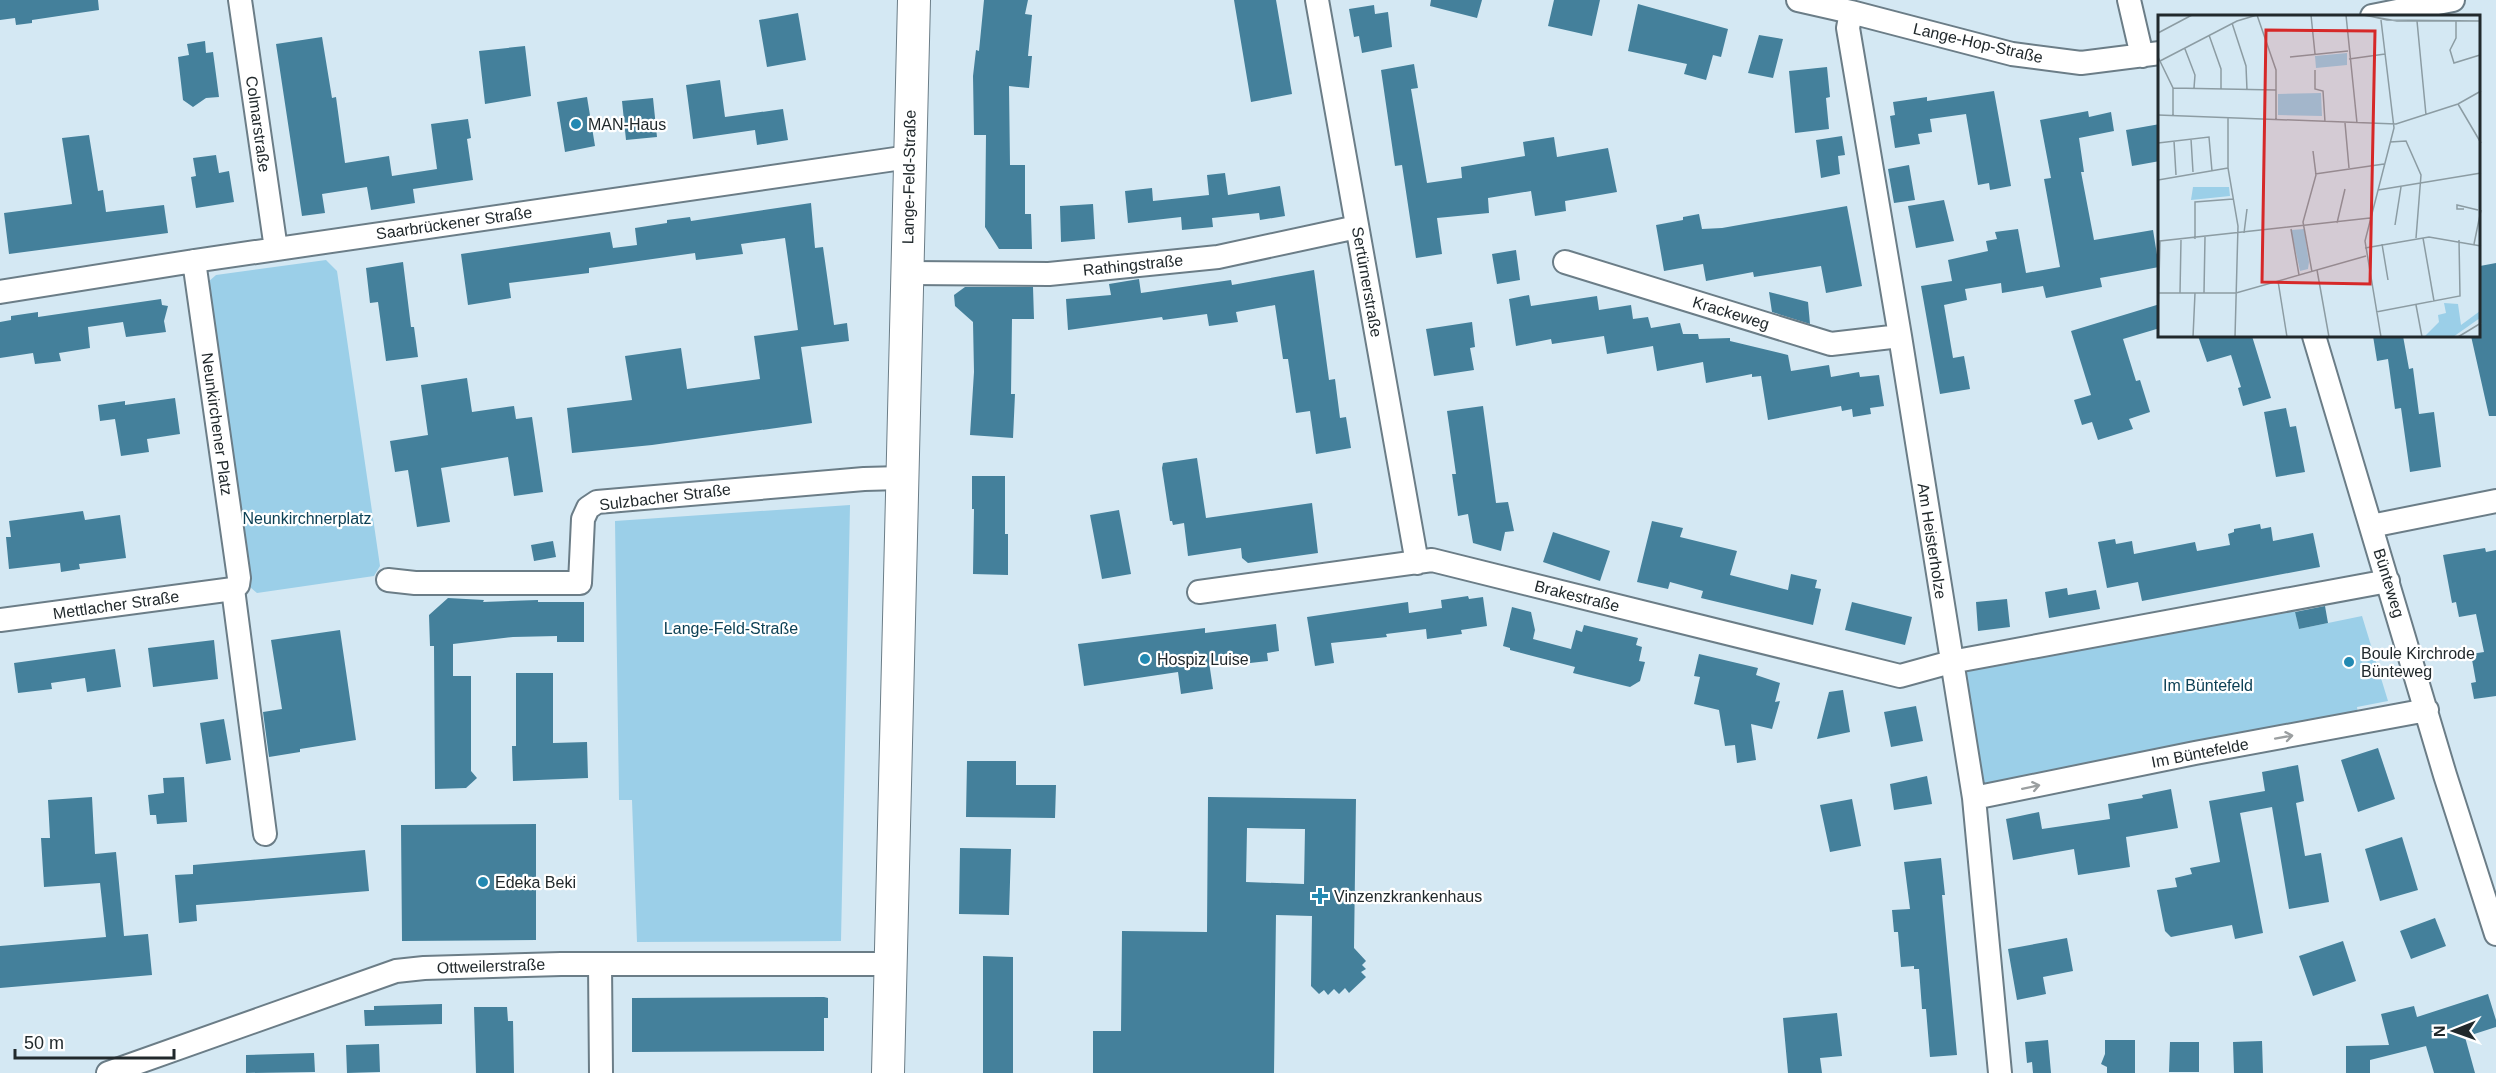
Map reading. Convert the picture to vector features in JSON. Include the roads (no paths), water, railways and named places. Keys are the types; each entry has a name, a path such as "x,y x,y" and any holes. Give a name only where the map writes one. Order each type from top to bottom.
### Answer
{"street":[{"name":"Colmarstraße","path":"240,0 276,249"},
{"name":"Lange-Feld-Straße","path":"888,1073 914,0"},
{"name":"Sertürnerstraße","path":"1317,0 1417,563"},
{"name":"Lange-Hop-Straße","path":"1798,0 2013,54 2080,63 2151,55"},
{"path":"2129,0 2151,55"},
{"path":"2377,15 2453,0"},
{"name":"Am Heisterholze","path":"1851,12 1848,28 1974,798 2000,1073"},
{"name":"Saarbrückener Straße","path":"0,292 194,261 909,157"},
{"name":"Rathingstraße","path":"907,273 1048,274 1218,257 1357,227"},
{"name":"Neunkirchener Platz","path":"194,261 239,578 238,585 233,589 265,834"},
{"name":"Krackeweg","path":"1564,262 1831,344 1900,336"},
{"name":"Bünteweg","path":"2315,338 2427,710 2494,920"},
{"name":"Sulzbacher Straße","path":"388,580 415,583 580,583 584,519 588,508 597,502 864,479 901,478"},
{"path":"2371,526 2496,501"},
{"name":"Brakestraße","path":"1199,592 1432,560 1900,676 1951,662"},
{"path":"1951,662 2388,581"},
{"name":"Mettlacher Straße","path":"0,620 233,589"},
{"name":"Im Büntefelde","path":"1974,798 2195,753 2427,710"},
{"path":"600,964 601,1073"},
{"name":"Ottweilerstraße","path":"108,1073 396,971 424,968 600,964 891,964"}],"place":[{"name":"MAN-Haus","path":"576,124"},
{"name":"Hospiz Luise","path":"1145,659"},
{"name":"Boule Kirchrode Bünteweg","path":"2349,662"},
{"name":"Edeka Beki","path":"483,882"},
{"name":"Vinzenzkrankenhaus","path":"1320,896"}],"park label":[{"name":"Neunkirchnerplatz","path":"307,518"},
{"name":"Im Büntefeld","path":"2208,685"}]}
